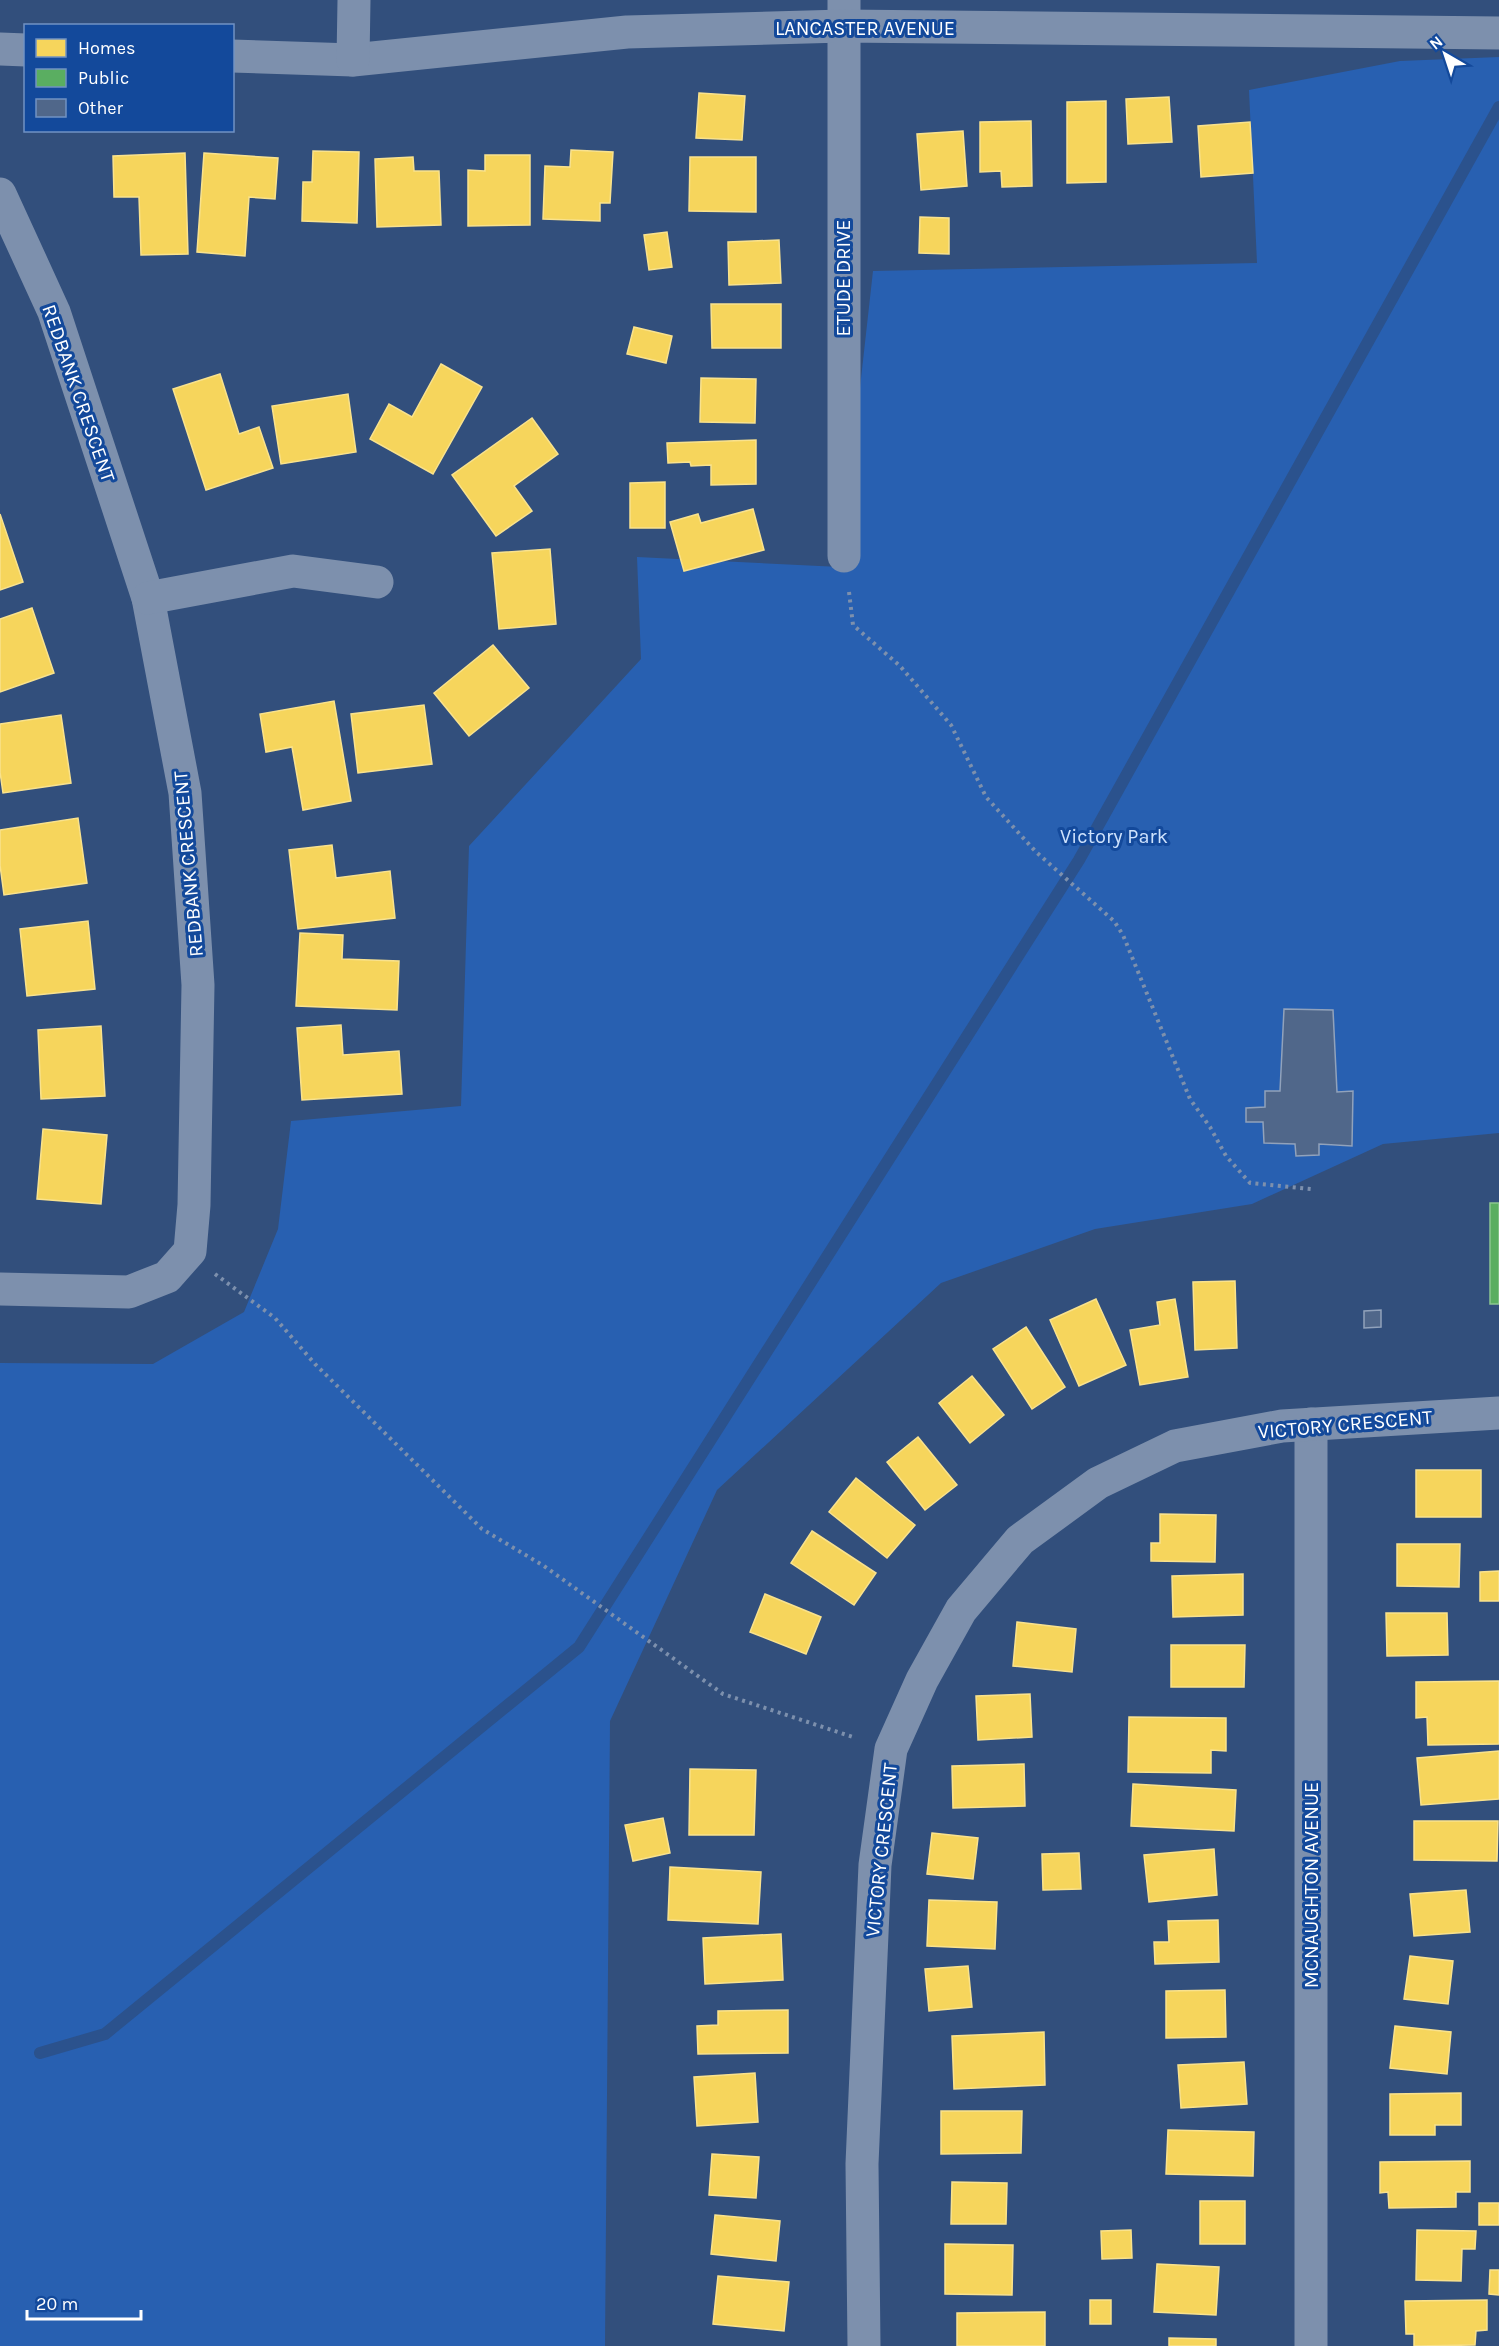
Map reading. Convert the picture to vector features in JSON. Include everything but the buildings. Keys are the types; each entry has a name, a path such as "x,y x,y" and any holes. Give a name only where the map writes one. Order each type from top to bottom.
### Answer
{"street":[{"path":"353,60 354,0"},
{"name":"LANCASTER AVENUE","path":"234,56 353,60 843,13 1499,33"},
{"name":"ETUDE DRIVE","path":"843,13 844,556"},
{"path":"0,49 24,50"},
{"name":"REDBANK CRESCENT","path":"0,194 54,312 148,598 185,793 198,985 194,1205 190,1251"},
{"path":"148,598 293,571 377,582"},
{"path":"0,1289 129,1292 167,1277 190,1251"},
{"name":"VICTORY CRESCENT","path":"864,2346 862,2164 875,1865 891,1749 922,1680 961,1610 1020,1540 1098,1484 1175,1446 1282,1426 1499,1413"},
{"name":"MCNAUGHTON AVENUE","path":"1311,1424 1311,2346"}],"path":[{"path":"844,556 853,625 900,666 951,725 986,796 1036,852 1114,921 1123,935 1190,1099 1210,1127 1226,1156 1250,1183 1311,1189"},
{"path":"190,1251 216,1275 275,1318 315,1364 482,1529 544,1566 723,1694 891,1749"}],"green space":[{"name":"Victory Park","path":"1499,57 1499,1133 1383,1144 1252,1204 1095,1229 941,1283 717,1490 610,1721 605,2346 0,2346 0,1363 153,1364 244,1312 278,1229 291,1121 461,1106 469,846 641,659 637,557 840,567 873,271 1257,263 1249,90 1400,61"}],"waterway":[{"path":"40,2053 105,2034 579,1647 1079,860 1499,107"}]}
